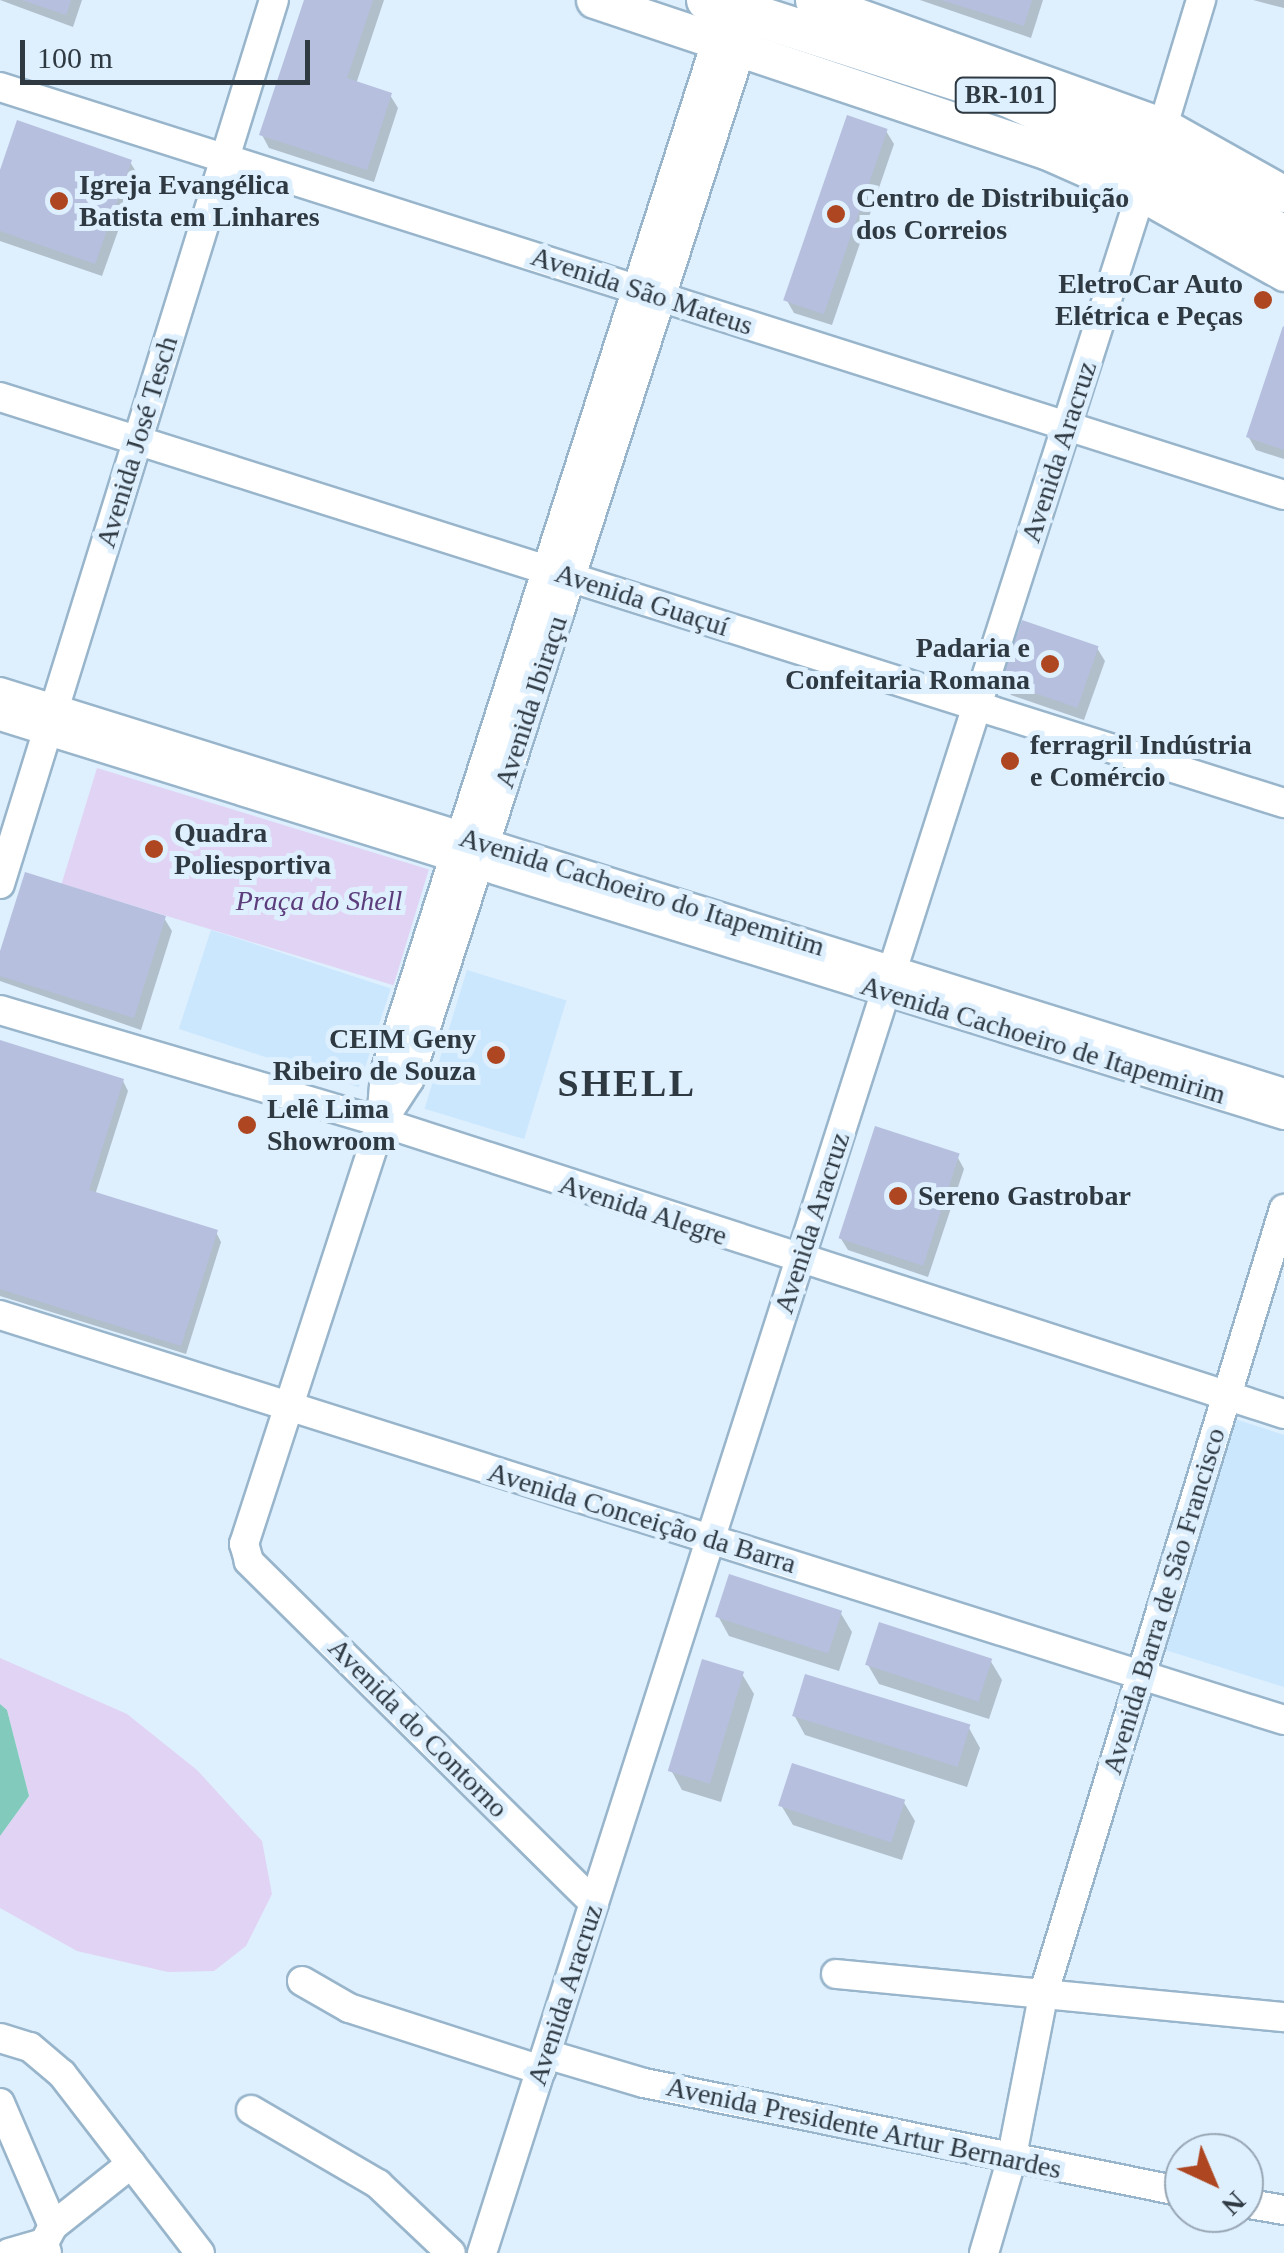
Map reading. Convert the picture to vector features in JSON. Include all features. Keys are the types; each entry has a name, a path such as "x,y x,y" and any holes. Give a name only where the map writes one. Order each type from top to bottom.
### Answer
{"highway":[{"name":"BR-101","path":"706,0 1009,97 1156,164 1284,236"}],"main road":[{"path":"594,0 1046,151 1142,193 1284,273"},
{"path":"813,0 1163,126 1284,194"}],"street":[{"name":"Avenida José Tesch","path":"0,884 274,0"},
{"path":"1163,126 1200,0"},
{"name":"Avenida Ibiraçu","path":"244,1553 286,1406 381,1122 385,1072 470,850 729,43"},
{"name":"Avenida São Mateus","path":"0,87 1284,494"},
{"name":"Avenida Aracruz","path":"482,2253 1142,193"},
{"name":"Avenida Guaçuí","path":"0,397 1284,802"},
{"path":"0,692 51,720"},
{"name":"Avenida Cachoeiro de Itapemirim","path":"0,716 51,720 889,981 1284,1114"},
{"path":"889,981 1284,1093"},
{"name":"Avenida Alegre","path":"0,1010 381,1122 799,1262 1284,1414"},
{"name":"Avenida Barra de São Francisco","path":"984,2253 1011,2161 1044,1992 1284,1210"},
{"name":"Avenida Conceição da Barra","path":"0,1316 1284,1720"},
{"name":"Avenida do Contorno","path":"244,1553 594,1902"},
{"path":"836,1974 1284,2017"},
{"name":"Avenida Presidente Artur Bernardes","path":"302,1981 348,2008 543,2062 1011,2161 1164,2188"},
{"path":"0,2038 30,2047 62,2074 200,2253"},
{"path":"0,2104 48,2241"},
{"path":"250,2110 378,2184 451,2253"},
{"path":"10,2253 48,2241 131,2164"}],"shaded area":[{"path":"211,930 391,988 359,1087 179,1029"},
{"name":"CEIM Geny Ribeiro de Souza","path":"467,970 566,1000 524,1139 425,1109"},
{"path":"1235,1419 1284,1435 1284,1687 1162,1649"},
{"path":"0,1704 7,1710 29,1796 0,1836"}],"green space":[{"name":"Praça do Shell","path":"97,768 429,869 393,985 62,884"},
{"path":"0,1658 127,1714 197,1770 262,1841 272,1894 246,1946 214,1971 168,1972 77,1951 0,1908 0,1836 29,1796 7,1710 0,1704"}],"building":[{"path":"22,0 71,0 66,15"},
{"path":"304,0 373,0 347,78 392,93 367,170 259,135"},
{"path":"941,0 1032,0 1024,26"},
{"name":"Centro de Distribuição dos Correios","path":"847,115 888,129 824,314 783,300"},
{"name":"Igreja Evangélica Batista em Linhares","path":"17,120 132,160 95,264 0,231 0,170"},
{"path":"1284,327 1284,450 1246,437"},
{"name":"Padaria e Confeitaria Romana","path":"1022,620 1099,646 1077,708 1001,681"},
{"path":"25,872 166,916 134,1018 0,976 0,951"},
{"path":"0,1040 124,1079 89,1190 218,1230 181,1346 0,1289"},
{"name":"Sereno Gastrobar","path":"875,1126 960,1154 923,1266 839,1238"},
{"path":"729,1574 842,1611 828,1654 715,1617"},
{"path":"879,1622 992,1659 978,1702 865,1665"},
{"path":"702,1659 744,1672 710,1784 668,1771"},
{"path":"805,1674 970,1725 958,1767 792,1716"},
{"path":"792,1763 905,1800 891,1843 778,1806"}],"place":[{"name":"Igreja Evangélica Batista em Linhares","path":"59,201"},
{"name":"Centro de Distribuição dos Correios","path":"836,214"},
{"name":"EletroCar Auto Elétrica e Peças","path":"1263,300"},
{"name":"Padaria e Confeitaria Romana","path":"1050,664"},
{"name":"ferragril Indústria e Comércio","path":"1010,761"},
{"name":"Quadra Poliesportiva","path":"154,849"},
{"name":"CEIM Geny Ribeiro de Souza","path":"496,1055"},
{"name":"Lelê Lima Showroom","path":"247,1125"},
{"name":"Sereno Gastrobar","path":"898,1196"}],"district":[{"name":"SHELL","path":"627,1084"}]}
